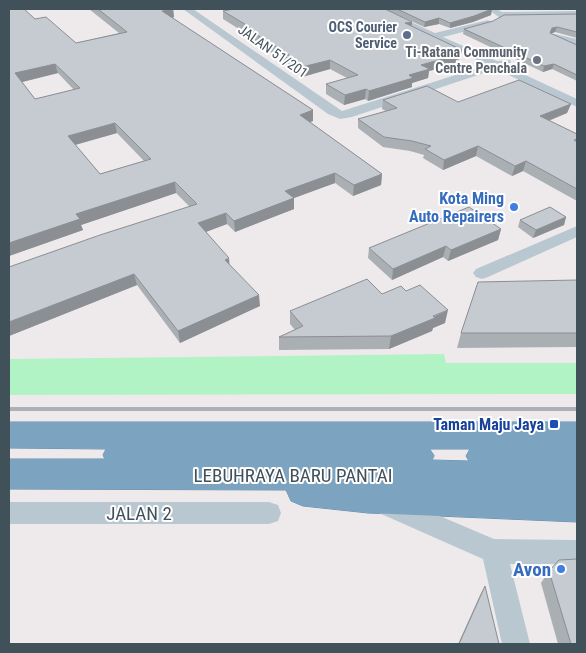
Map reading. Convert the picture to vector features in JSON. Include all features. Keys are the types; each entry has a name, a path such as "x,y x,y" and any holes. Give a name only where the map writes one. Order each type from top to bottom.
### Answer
{"highway":[{"path":"9,435 577,436"},
{"name":"LEBUHRAYA BARU PANTAI","path":"9,455 577,457"},
{"name":"LEBUHRAYA BARU PANTAI","path":"9,474 577,476"},
{"path":"247,474 300,490 368,497 577,506"}],"street":[{"name":"JALAN 51/201","path":"187,9 332,111 342,116 501,64"},
{"path":"376,9 439,35 577,103"},
{"path":"392,9 439,35 488,23 496,12 577,14"},
{"path":"555,37 577,42"},
{"path":"501,64 577,96"},
{"path":"482,273 577,231"},
{"path":"368,497 494,551 577,552"},
{"name":"JALAN 2","path":"9,513 270,513"},
{"path":"494,551 516,644"}],"green space":[{"path":"444,354 446,363 577,363 577,394 9,395 9,359"}],"building":[{"path":"9,9 24,9 35,19 46,17 76,43 127,32 98,9 173,9 162,11 313,110 300,115 382,174 354,185 335,173 285,191 294,198 234,221 226,213 198,223 229,258 225,260 259,295 178,331 134,274 9,322 9,267 197,204 175,182 76,214 80,219 9,243","holes":["55,64 80,88 35,99 15,73","115,123 151,159 100,174 68,136"]},
{"path":"234,9 385,9 412,22 405,23 462,50 453,53 457,55 421,65 430,69 409,75 413,78 369,91 366,89 345,95 326,84 358,75 330,60 302,67 284,56 289,55 249,30 253,29 223,11"},
{"path":"397,9 492,9 450,23 439,18 425,22"},
{"path":"577,14 577,32 557,27 552,28 550,33 577,45 577,75 554,64 544,66 464,29 493,21 504,15"},
{"path":"519,80 571,104 540,116 577,134 577,139 574,140 577,142 577,189 526,161 515,166 478,146 444,160 425,149 431,146 384,137 358,119 397,108 383,100 427,86 458,102"},
{"path":"469,207 501,229 451,250 446,246 393,269 369,248"},
{"path":"550,207 566,217 536,230 520,220"},
{"path":"367,279 382,294 401,286 406,291 420,285 448,310 433,316 435,318 391,336 279,337 303,326 290,311"},
{"path":"577,280 577,333 461,333 478,282"},
{"path":"577,559 577,644 571,644 549,571 559,560"},
{"path":"485,586 499,644 459,644"}],"railway":[{"path":"9,409 577,409"}],"place":[{"name":"OCS Courier Service","path":"407,35"},
{"name":"Ti-Ratana Community Centre Penchala","path":"537,60"},
{"name":"Kota Ming Auto Repairers","path":"514,207"},
{"name":"Taman Maju Jaya","path":"554,424"},
{"name":"Avon","path":"561,569"}]}
